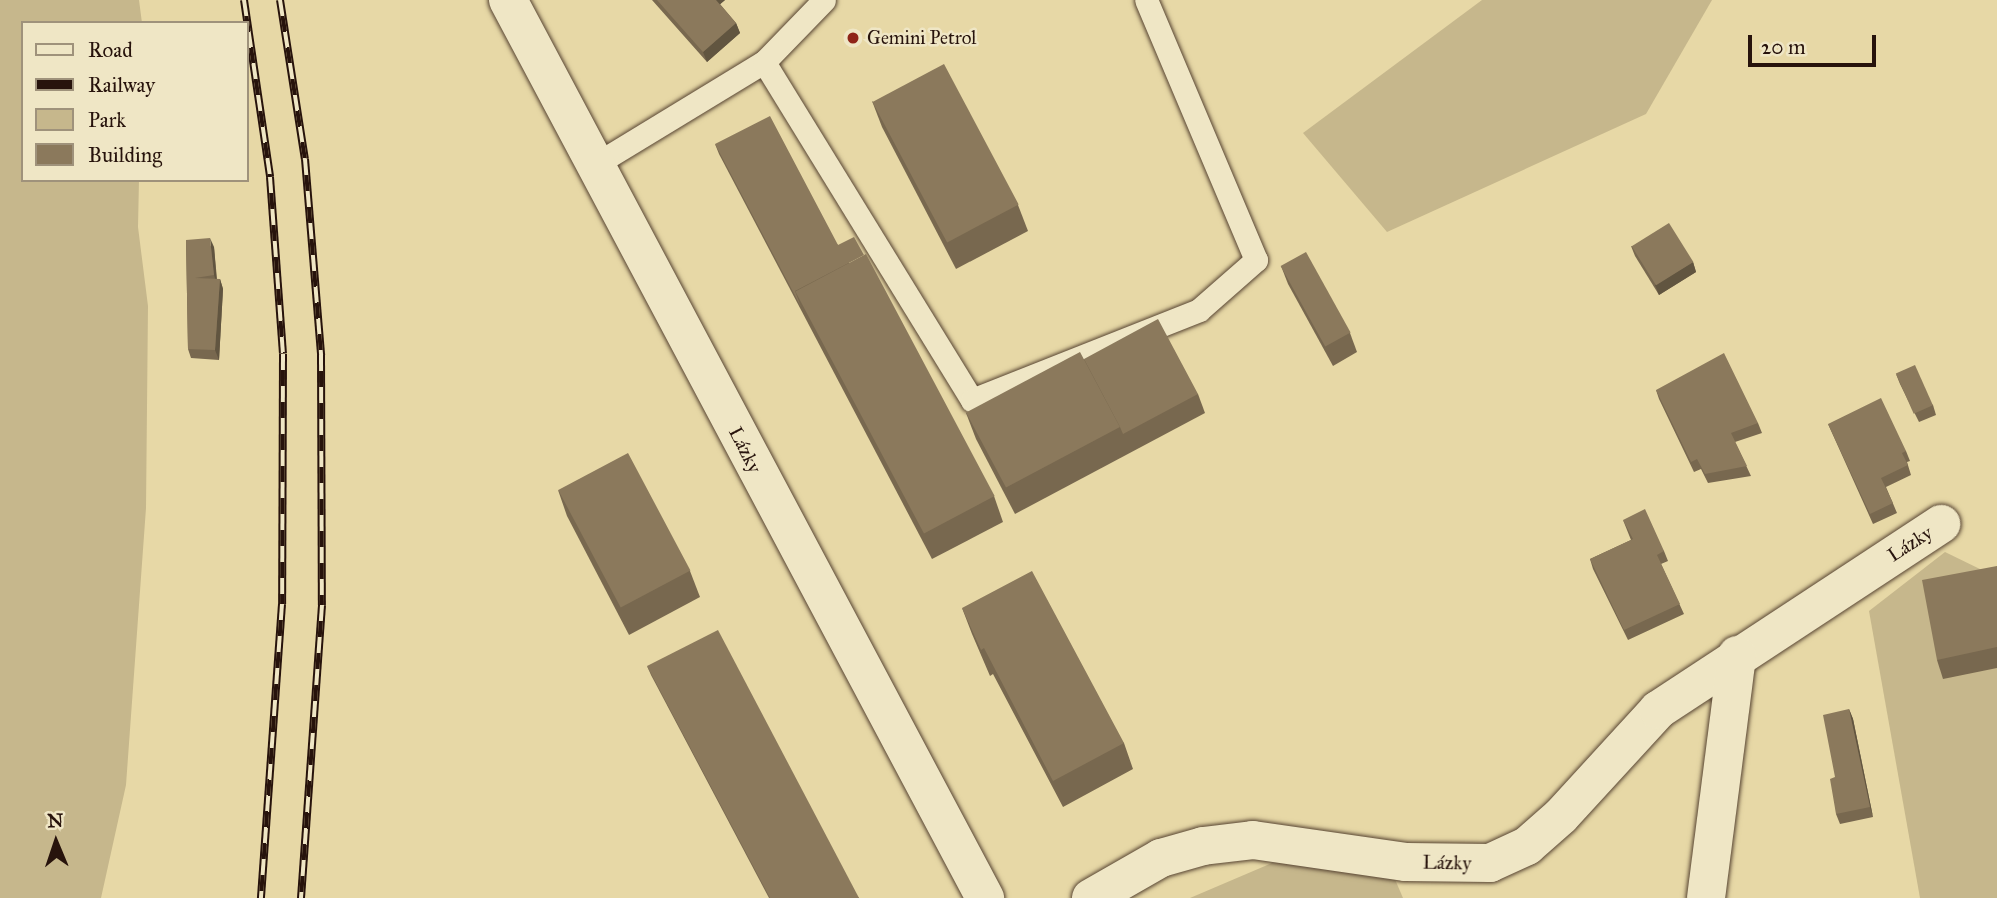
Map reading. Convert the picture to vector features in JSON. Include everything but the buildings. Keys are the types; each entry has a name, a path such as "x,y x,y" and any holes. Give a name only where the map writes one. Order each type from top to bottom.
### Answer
{"street":[{"name":"Lázky","path":"517,4 596,164 799,554 985,898"},
{"name":"Lázky","path":"1091,898 1161,859 1203,846 1253,839 1406,862 1490,863 1527,846 1561,816 1658,710 1737,655 1941,524"},
{"path":"1706,898 1737,655"}],"lane":[{"path":"596,164 764,62 824,0"},
{"path":"764,62 972,400 1199,310 1256,260 1146,0"}],"green space":[{"path":"0,0 139,0 142,21 21,21 21,182 139,182 138,227 148,306 146,508 126,785 101,898 0,898"},
{"path":"1482,0 1712,0 1646,114 1387,232 1303,133"},
{"path":"1945,552 1984,571 1997,589 1997,898 1920,898 1869,611"},
{"path":"1279,860 1394,877 1403,898 1190,898"}],"railway":[{"path":"244,0 247,21"},
{"path":"280,0 305,159 321,355 322,605 301,898"},
{"path":"248,27 270,177 283,354 282,604 261,898"}],"place":[{"name":"Gemini Petrol","path":"853,38"}]}
